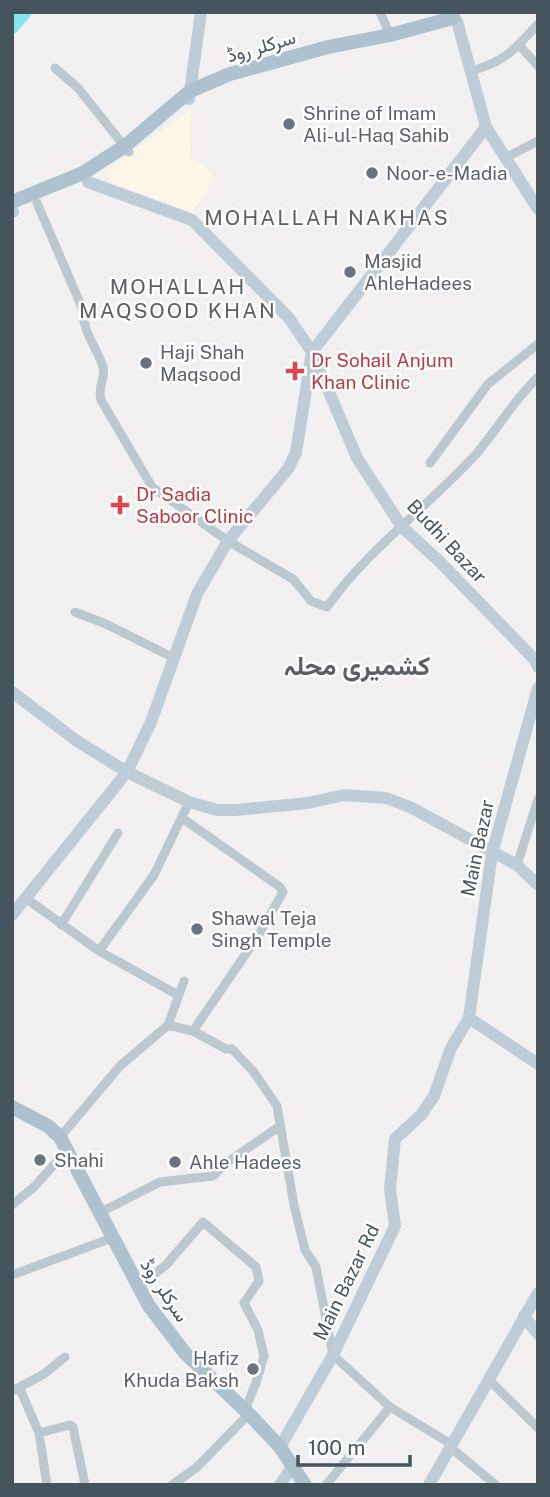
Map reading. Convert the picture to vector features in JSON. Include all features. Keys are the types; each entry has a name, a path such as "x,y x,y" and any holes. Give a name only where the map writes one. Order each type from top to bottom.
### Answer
{"main road":[{"name":"سرکلر روڈ","path":"12,212 88,181 194,92 230,74 327,47 433,24 449,14"},
{"name":"سرکلر روڈ","path":"12,202 83,173 127,149"},
{"name":"سرکلر روڈ","path":"12,1107 48,1126 60,1137 149,1306 185,1353 280,1447 305,1485"}],"street":[{"path":"194,92 201,12"},
{"path":"380,12 390,35"},
{"path":"449,14 457,21 486,127 538,209"},
{"path":"471,71 498,64 538,24"},
{"path":"519,45 538,66"},
{"path":"55,68 78,88 127,149"},
{"path":"12,915 127,772 145,738 197,594 228,541 288,469 296,453 312,352 486,127"},
{"path":"505,158 538,141"},
{"name":"Budhi Bazar","path":"88,181 192,220 289,318 312,352 358,458 402,527 535,660 538,667"},
{"path":"37,203 83,310 83,325 104,372 98,390 101,400 152,487 228,541 293,579 311,601 327,607 345,581 477,452 525,389 538,377"},
{"path":"430,463 488,384 538,344"},
{"path":"75,612 106,624 174,658"},
{"name":"Main Bazar","path":"469,1018 492,853 538,688"},
{"path":"12,692 77,741 127,772 189,802 217,810 236,810 308,803 344,795 370,795 399,801 517,865 538,885"},
{"path":"517,865 538,799"},
{"path":"99,951 154,876 189,802"},
{"path":"182,818 280,887 283,892 258,936 193,1031"},
{"path":"61,925 118,833"},
{"path":"27,899 99,951 178,995"},
{"path":"60,1137 120,1066 168,1025 184,981"},
{"path":"469,1018 538,1064"},
{"name":"Main Bazar Rd","path":"280,1447 333,1355 396,1226 390,1189 395,1139 421,1115 434,1096 451,1048 469,1018"},
{"path":"168,1025 193,1031 226,1049 232,1049 253,1071 277,1106 294,1205 305,1250 316,1267 333,1355 390,1407 451,1445 496,1485"},
{"path":"101,1212 160,1182 214,1176 229,1161 280,1126"},
{"path":"12,1205 34,1187 67,1150"},
{"path":"138,1287 166,1265 203,1222 256,1267 259,1281 244,1303 258,1330 264,1356 247,1412 197,1467 172,1485"},
{"path":"12,1275 112,1238"},
{"path":"429,1485 538,1293"},
{"path":"524,1316 538,1334"},
{"path":"47,1485 39,1433 16,1390 65,1357"},
{"path":"488,1379 538,1428"},
{"path":"326,1485 390,1407"},
{"path":"39,1433 70,1425 73,1427 85,1485"},
{"path":"280,1485 292,1467"}],"shaded area":[{"path":"191,110 190,158 206,167 212,175 208,192 192,212 115,184 105,171"}],"waterway":[{"path":"12,27 25,12"}],"place":[{"name":"Shrine of Imam Ali-ul-Haq Sahib","path":"289,124"},
{"name":"Noor-e-Madia","path":"372,173"},
{"name":"Masjid AhleHadees","path":"350,272"},
{"name":"Haji Shah Maqsood","path":"146,363"},
{"name":"Dr Sohail Anjum Khan Clinic","path":"295,371"},
{"name":"Dr Sadia Saboor Clinic","path":"120,505"},
{"name":"Shawal Teja Singh Temple","path":"197,929"},
{"name":"Shahi","path":"40,1160"},
{"name":"Ahle Hadees","path":"175,1162"},
{"name":"Hafiz Khuda Baksh","path":"253,1369"}],"district":[{"name":"MOHALLAH NAKHAS","path":"327,217"},
{"name":"MOHALLAH MAQSOOD KHAN","path":"178,298"},
{"name":"کشمیری محلہ","path":"357,665"}]}
